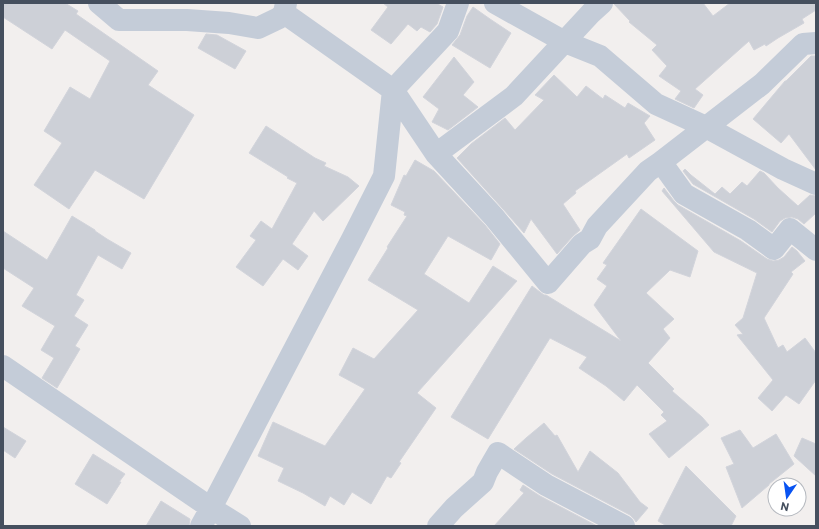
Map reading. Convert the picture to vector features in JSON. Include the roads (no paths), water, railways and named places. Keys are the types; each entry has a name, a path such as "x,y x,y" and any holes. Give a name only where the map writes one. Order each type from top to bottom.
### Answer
{"street":[{"path":"99,3 119,20 187,20 229,23 258,28 279,18 285,8 393,90 436,154 494,217 548,283 582,244 590,239 597,226 648,171 762,84 803,44 816,43"},
{"path":"206,517 384,176 393,90 448,31 458,3"},
{"path":"496,3 565,42 600,56 656,104 706,127 783,169 816,184"},
{"path":"436,154 514,96 602,3"},
{"path":"661,162 684,194 748,230 774,249 790,229 816,250"},
{"path":"3,366 206,517 240,526"},
{"path":"438,526 454,508 483,482 498,453 546,485 624,526"}]}
